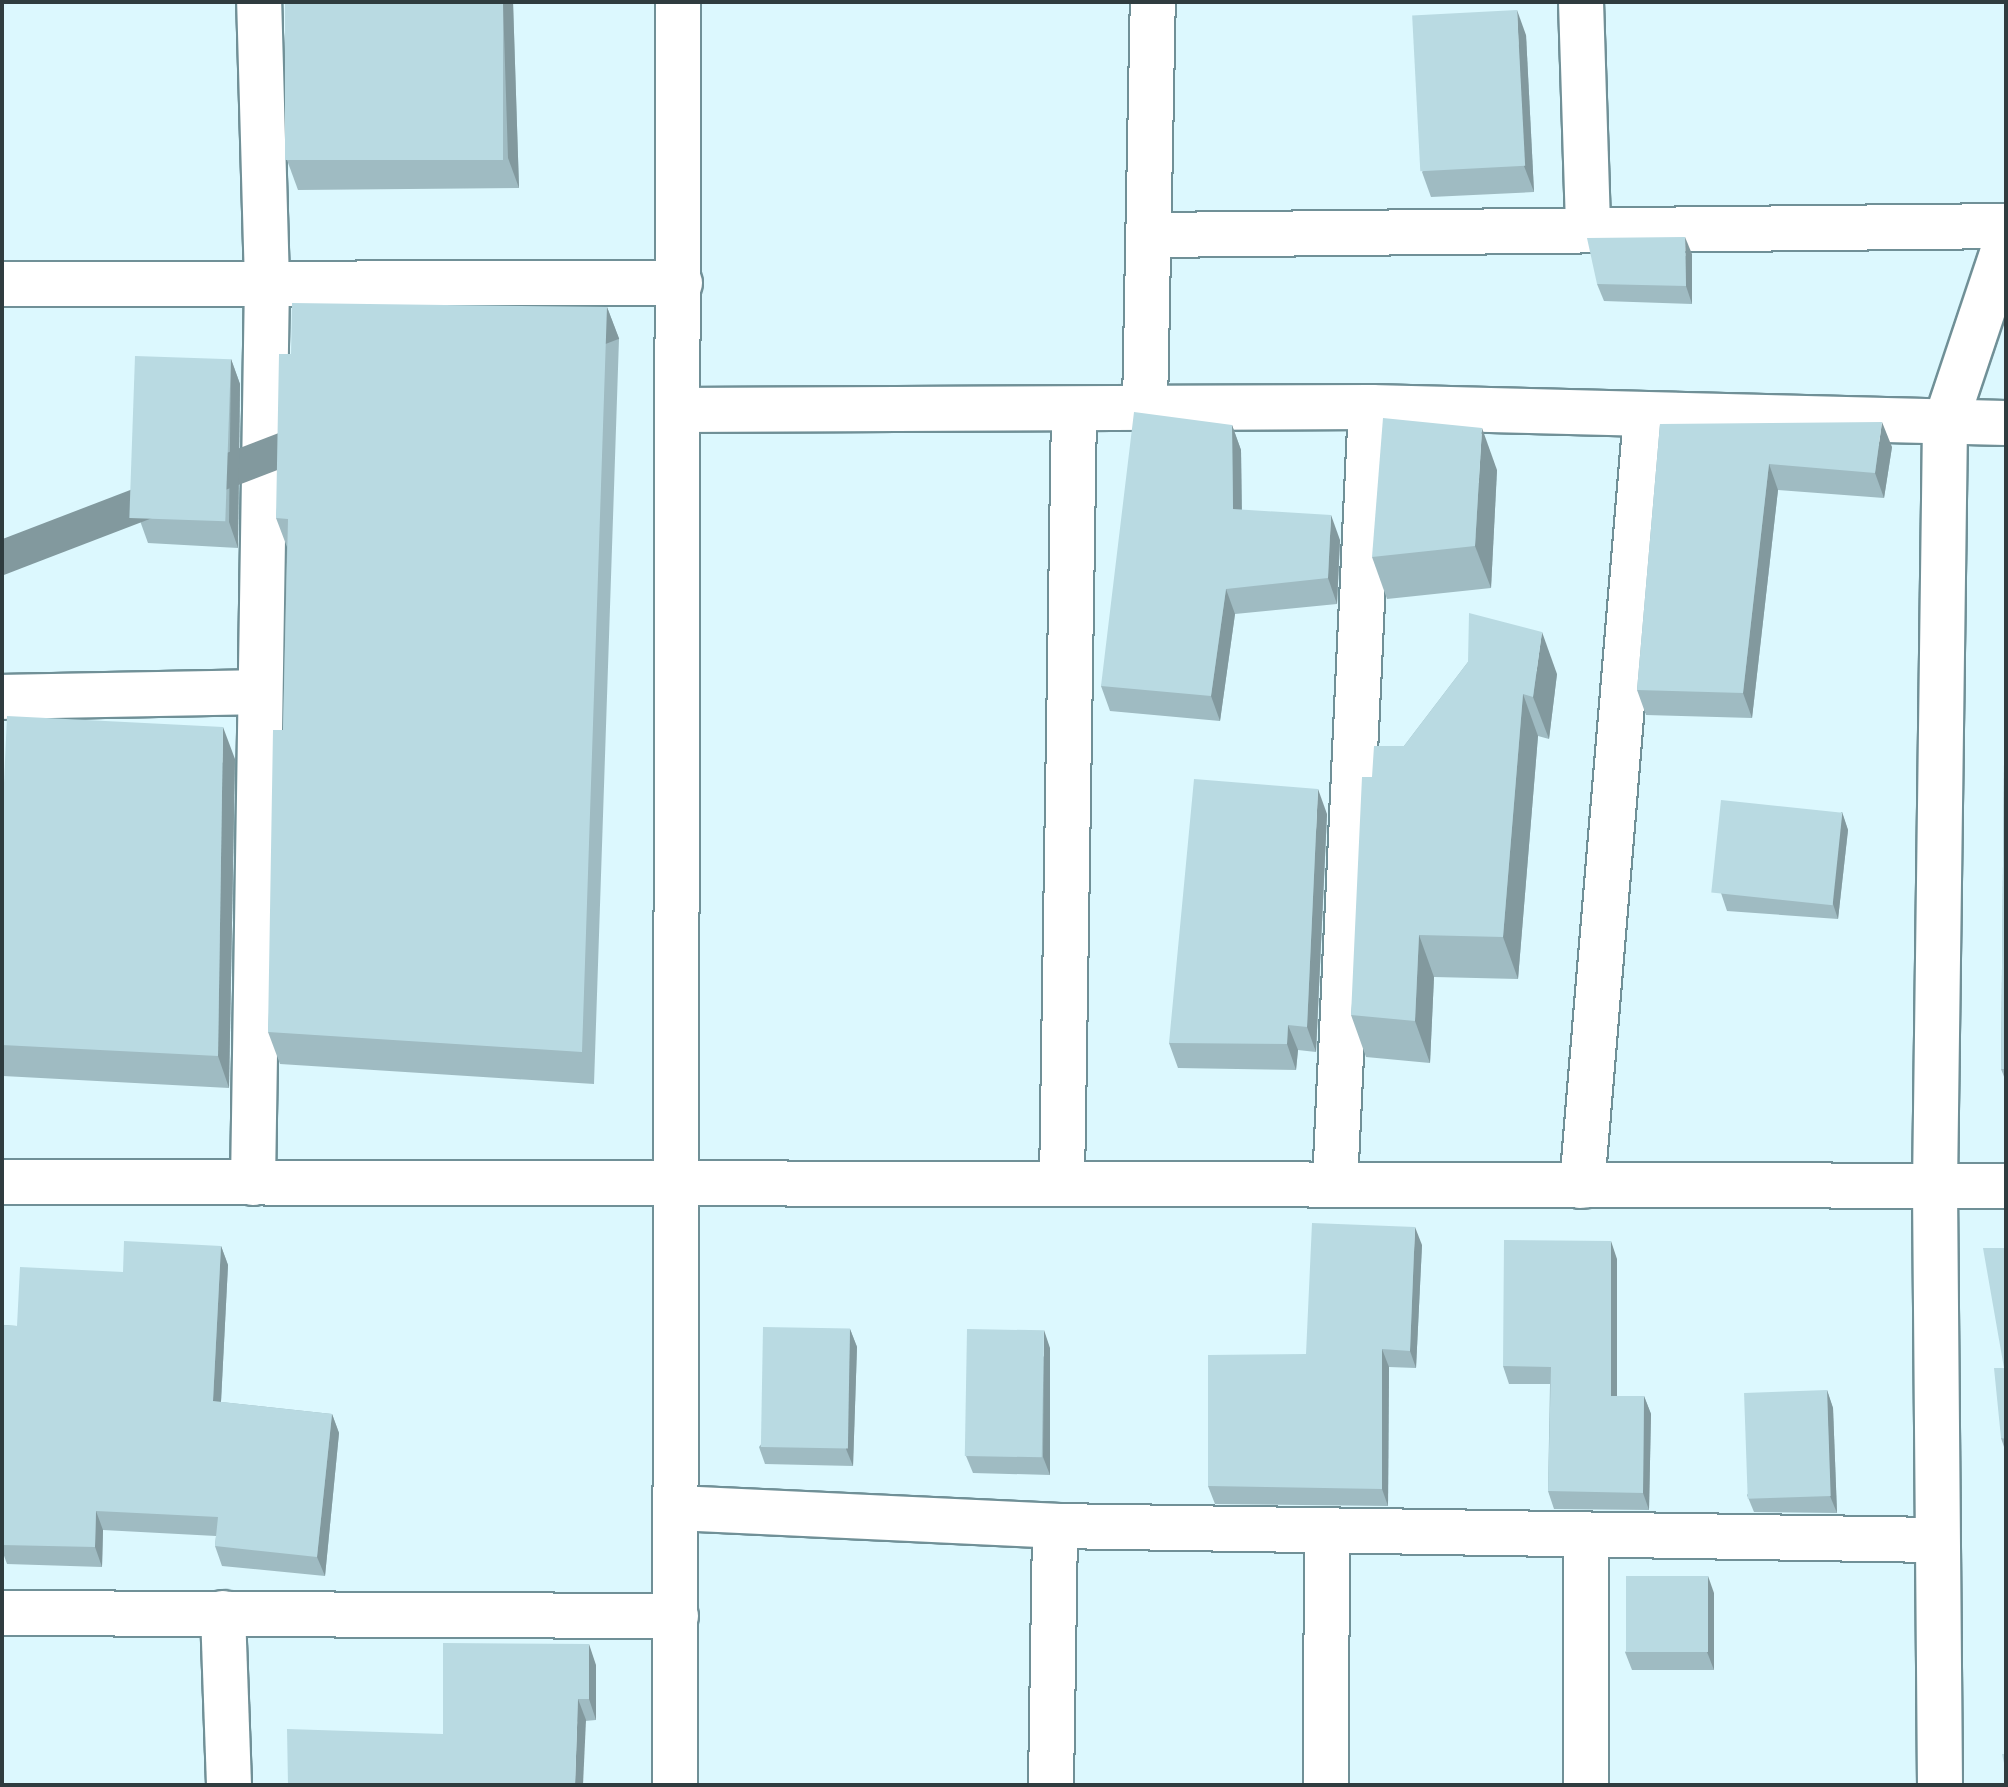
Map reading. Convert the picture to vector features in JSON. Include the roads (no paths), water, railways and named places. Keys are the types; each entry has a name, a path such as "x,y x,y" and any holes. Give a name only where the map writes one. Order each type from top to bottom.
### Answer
{"street":[{"path":"253,1183 257,692 267,283 259,2"},
{"path":"675,1785 680,283 678,2"},
{"path":"1145,407 1151,235 1153,2"},
{"path":"1581,2 1588,230"},
{"path":"1151,235 2006,226"},
{"path":"1940,1785 1935,1540 1935,1188 1945,424 2006,242"},
{"path":"2,284 680,283"},
{"path":"679,410 1074,412 1145,407 1371,407 1945,424 2006,423"},
{"path":"1335,1184 1371,407"},
{"path":"1062,1183 1074,412"},
{"path":"1582,1186 1646,415"},
{"path":"2,697 257,692"},
{"path":"2,1182 2006,1186"},
{"path":"677,1508 1055,1526 1586,1538 1935,1540"},
{"path":"1051,1785 1055,1526"},
{"path":"1326,1785 1327,1532"},
{"path":"1586,1538 1586,1785"},
{"path":"2,1613 676,1616"},
{"path":"223,1613 229,1785"}]}
